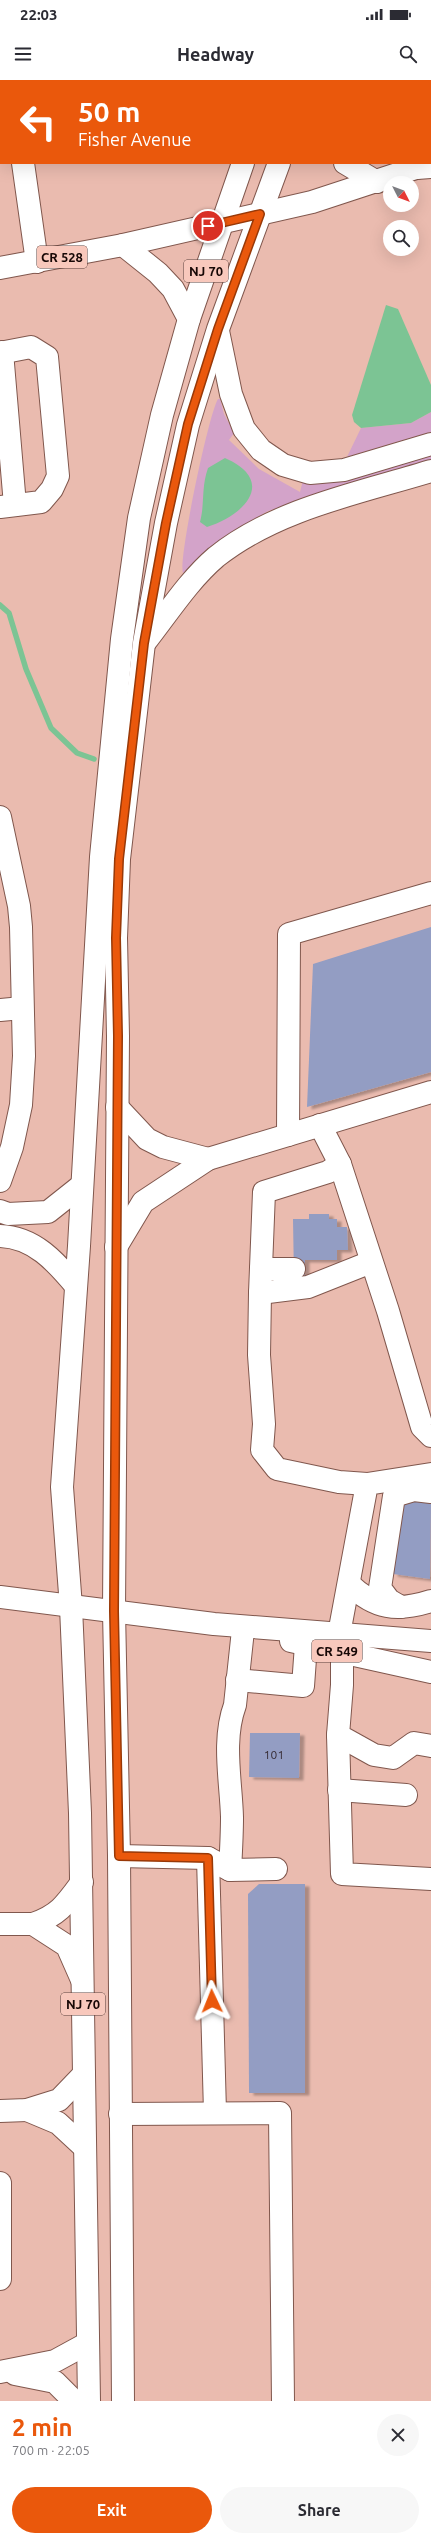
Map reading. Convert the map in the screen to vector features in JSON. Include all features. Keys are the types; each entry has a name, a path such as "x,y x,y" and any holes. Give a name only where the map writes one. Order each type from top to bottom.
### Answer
{"main road":[{"path":"23,164 37,262"},
{"name":"NJ 70","path":"89,2401 82,1980 82,1882 71,1607 62,1487 76,1286 101,857 122,639 139,518 162,415 189,319 243,164"},
{"name":"NJ 70","path":"123,2401 119,1856 114,1611 117,1107 116,938 119,859 144,643 166,523 186,432 218,329 279,164"},
{"path":"347,164 378,182"},
{"name":"CR 528","path":"0,268 124,245 312,202 378,182 424,165"},
{"path":"124,245 158,273 173,289 189,319"},
{"path":"218,329 231,394 244,429 261,450 283,465 310,473 344,470 431,444"},
{"path":"31,347 47,357 58,476 52,489 41,502 8,506 1,352 31,347"},
{"path":"144,643 190,585 215,558 244,537 303,511 431,471"},
{"path":"0,816 19,906 24,1056 21,1105 12,1147 0,1181"},
{"path":"288,1135 289,934 431,893"},
{"path":"0,1010 22,1008"},
{"path":"116,1247 143,1202 208,1159 431,1092"},
{"path":"117,1107 147,1139 163,1147 208,1159"},
{"path":"320,1125 340,1164 388,1311 422,1428 431,1436"},
{"path":"340,1164 328,1172 264,1192 258,1355 264,1424 262,1450 277,1469 339,1482 368,1484 431,1474"},
{"path":"0,1211 8,1214 48,1212 82,1185"},
{"path":"0,1236 14,1236 51,1257 76,1286"},
{"path":"260,1293 308,1287 371,1262"},
{"path":"261,1269 320,1269 335,1276"},
{"path":"368,1484 349,1584 341,1643 342,1685 338,1735 342,1874 431,1879"},
{"path":"401,1607 389,1600 380,1588 394,1496 414,1490 431,1492"},
{"path":"349,1584 360,1595 384,1607 409,1608 431,1601"},
{"name":"CR 549","path":"0,1597 214,1624 341,1643 431,1672"},
{"name":"CR 549","path":"214,1624 306,1645 431,1641"},
{"path":"230,1870 232,1818 229,1748 231,1716 235,1705 243,1630"},
{"path":"237,1680 303,1686 306,1645"},
{"path":"338,1735 374,1755 393,1758 414,1744 431,1746"},
{"path":"340,1790 406,1795"},
{"path":"119,1856 208,1858 230,1870 276,1869"},
{"path":"208,1858 215,2112"},
{"path":"0,1924 32,1924 48,1918 65,1907 82,1882"},
{"path":"32,1924 66,1946 82,1980"},
{"path":"0,2111 27,2110 58,2100 84,2074"},
{"path":"27,2110 58,2123 85,2148"},
{"path":"120,2114 215,2112 280,2113 283,2401"},
{"path":"0,2183 0,2279"},
{"path":"0,2372 55,2361 88,2343"},
{"path":"0,2372 55,2382 74,2401"}],"shaded area":[{"path":"386,305 398,309 431,385 431,412 411,423 361,428 354,422 352,415"},
{"path":"218,399 220,399 224,414 234,433 229,440 259,469 300,492 303,480 431,453 431,461 268,511 224,537 183,573 185,542 195,486 208,430"},
{"path":"431,412 431,432 347,457 361,428 411,423"},
{"path":"225,458 241,467 249,477 252,487 250,497 243,506 233,514 221,522 207,527 200,522 206,475 208,468"}],"building":[{"path":"431,927 431,1072 307,1107 313,964"},
{"path":"309,1214 329,1214 329,1219 337,1219 337,1227 347,1227 348,1250 337,1250 337,1260 305,1260 305,1279 294,1279 293,1219 309,1219"},
{"path":"404,1499 431,1503 430,1579 393,1574"},
{"path":"250,1733 300,1733 299,1778 249,1777"},
{"path":"259,1884 305,1884 305,2093 249,2093 248,1894"}],"waterway":[{"path":"0,605 9,613 26,669 51,728 77,753 94,759"}],"route":[{"path":"208,226 260,214 218,329 188,424 166,523 144,643 131,742 119,859 116,938 118,1036 114,1611 119,1856 208,1858 212,2001"}]}
